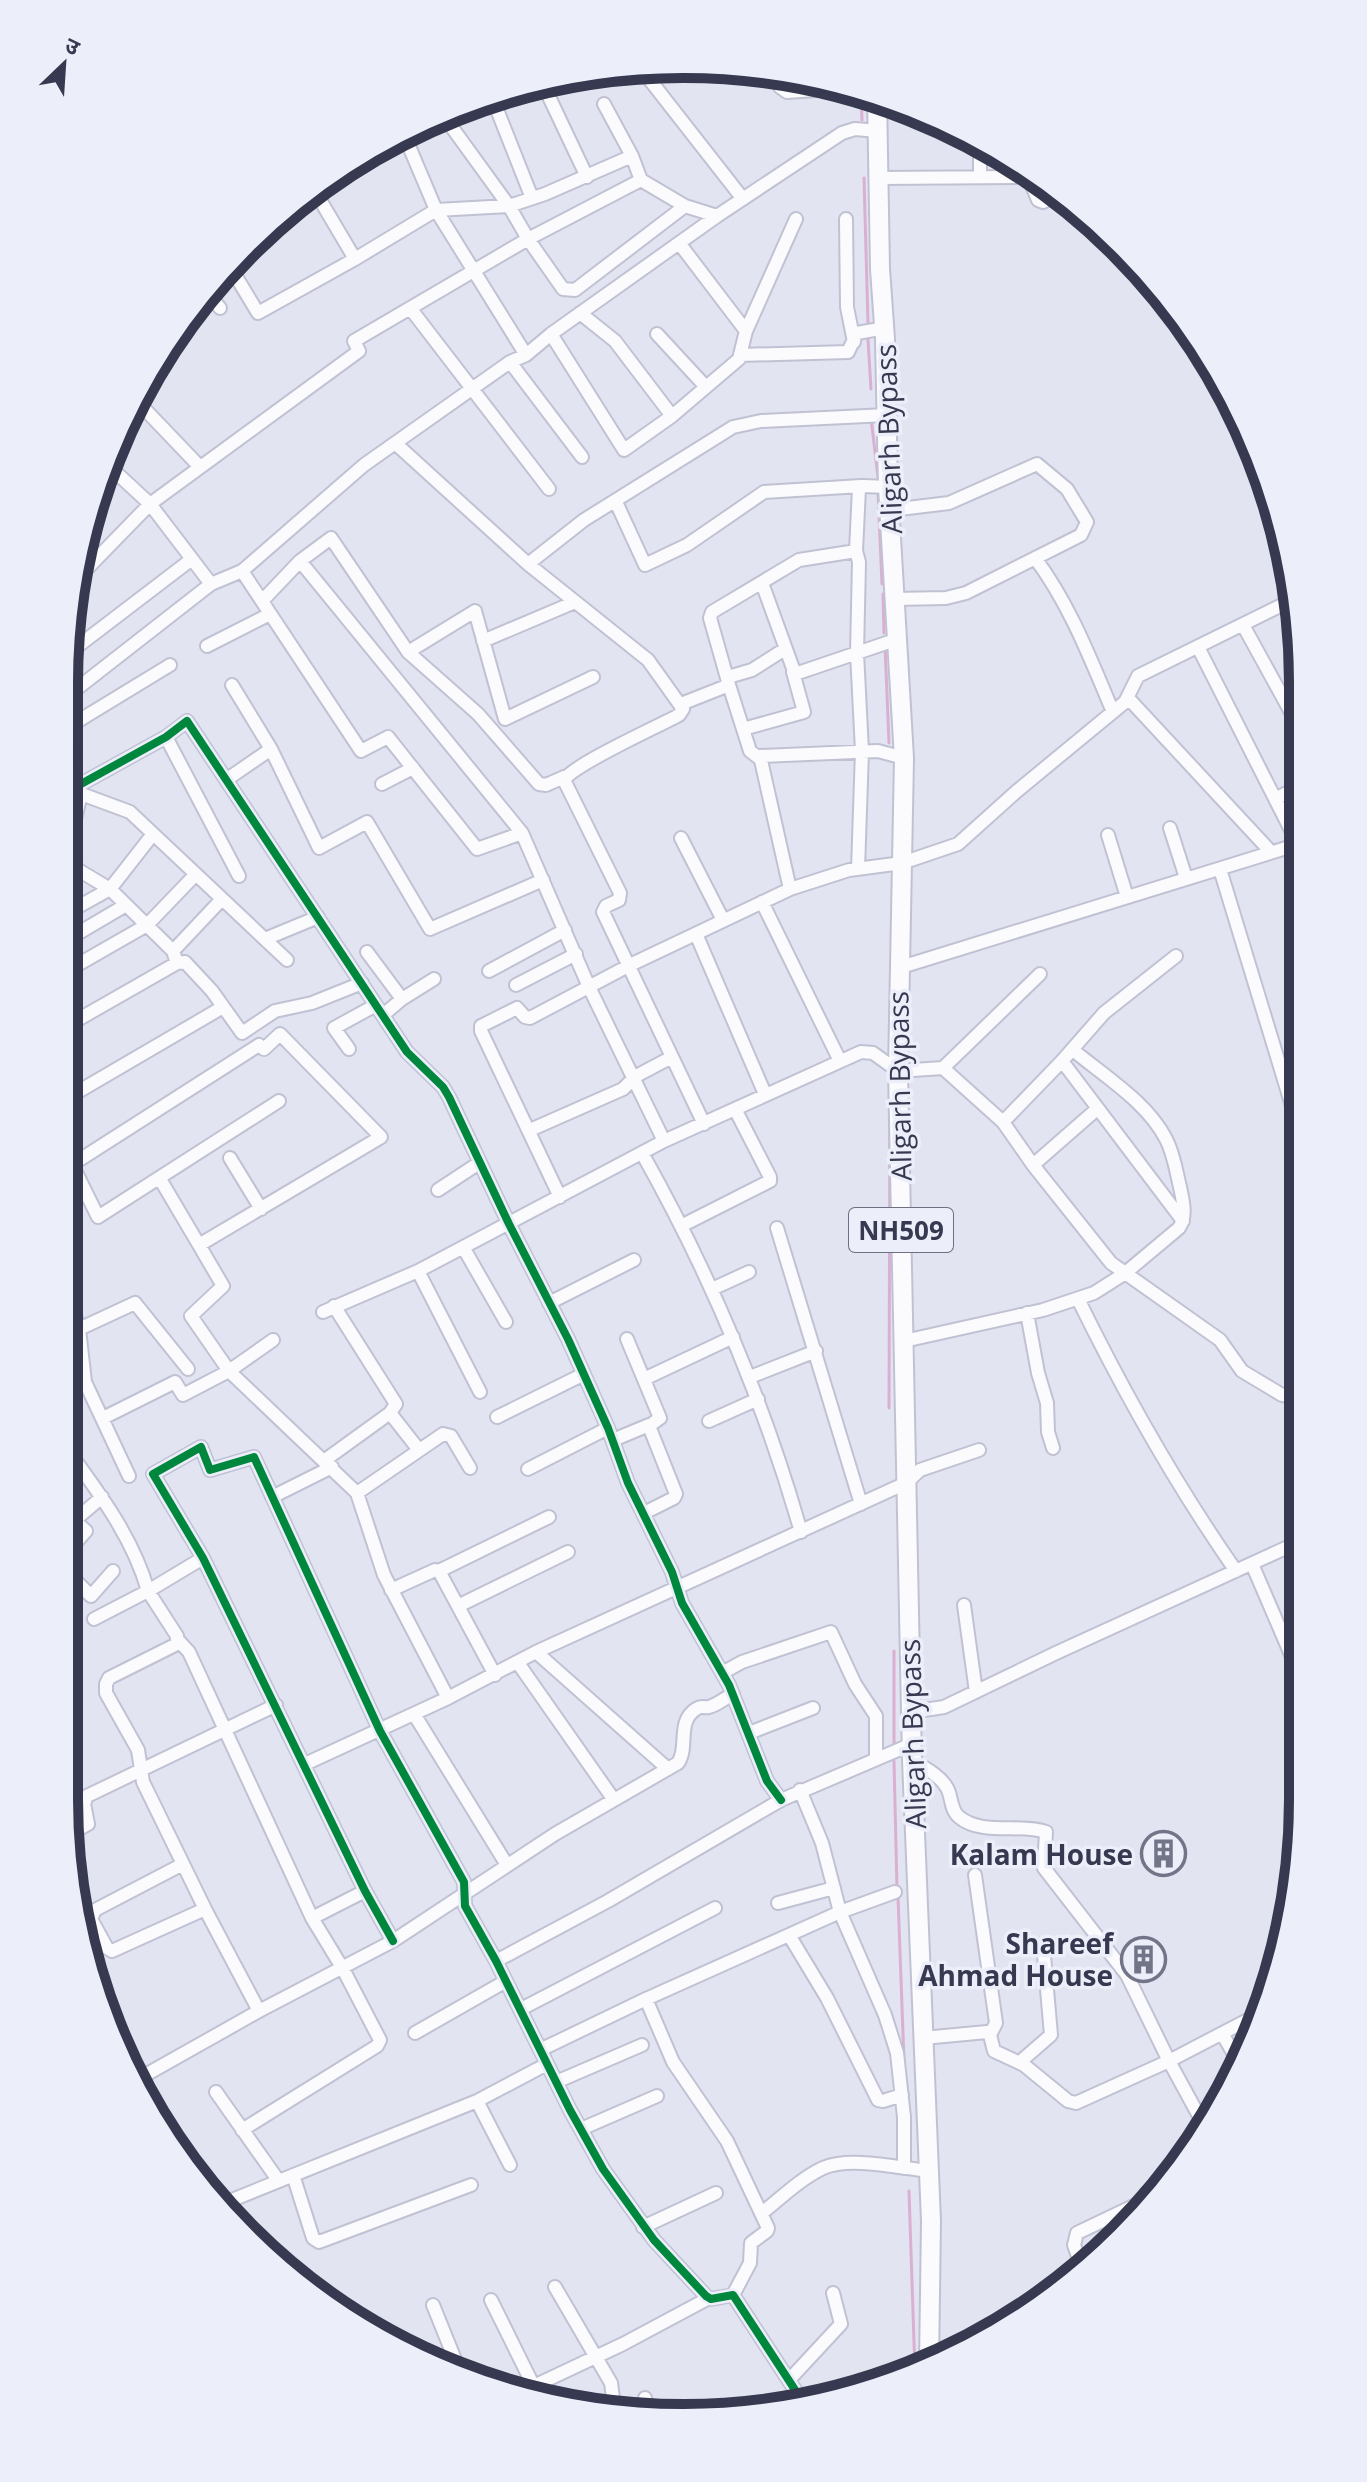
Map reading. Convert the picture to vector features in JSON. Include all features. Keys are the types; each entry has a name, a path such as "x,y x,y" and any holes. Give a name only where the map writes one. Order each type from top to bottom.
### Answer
{"highway":[{"name":"Aligarh Bypass","path":"877,110 888,487 904,758 898,1071 912,1752 929,2171 929,2352"}],"street":[{"path":"649,79 743,199"},
{"path":"779,86 787,92 805,91"},
{"path":"548,94 587,177"},
{"path":"604,104 632,156 641,180 685,206 717,216"},
{"path":"496,108 532,198"},
{"path":"450,125 509,206 558,284 569,291 575,290 685,206"},
{"path":"78,688 211,584 242,571 364,465 510,362 526,355 717,216 842,133 855,129 878,131"},
{"path":"408,144 436,210 526,355"},
{"path":"236,276 258,313 436,210 509,206 587,177 632,156"},
{"path":"980,156 980,177"},
{"path":"879,178 1016,178"},
{"path":"90,566 150,504 359,351 354,341 528,239 641,180"},
{"path":"1032,189 1038,200 1048,200"},
{"path":"320,200 355,259"},
{"path":"551,334 624,450 672,416 739,359 746,331 796,219"},
{"path":"846,219 847,307 854,342"},
{"path":"679,243 746,331"},
{"path":"214,301 220,308"},
{"path":"410,308 549,489"},
{"path":"580,313 615,341 672,416"},
{"path":"740,355 848,352 860,331 885,328"},
{"path":"657,334 706,387"},
{"path":"510,362 582,457"},
{"path":"144,408 200,467"},
{"path":"528,564 584,520 733,427 761,421 887,415"},
{"path":"262,601 300,561 331,538 408,652 478,714 539,784 546,785 564,777 679,715 683,709 681,704 648,660 528,564 395,443"},
{"path":"891,510 949,503 1037,464 1067,489 1087,522 1081,535 958,596 894,599"},
{"path":"116,473 150,504 211,584"},
{"path":"858,869 862,751 857,653 859,562 856,551 858,490 861,486"},
{"path":"616,502 645,565 704,534 764,492 888,487"},
{"path":"790,889 759,758 750,751 710,615 799,560 856,551"},
{"path":"1035,558 1073,616 1113,712"},
{"path":"79,645 192,559"},
{"path":"300,561 522,833 589,987 664,1141"},
{"path":"242,571 361,751 388,737 477,849 522,833"},
{"path":"743,729 804,712 762,583"},
{"path":"483,641 575,602"},
{"path":"560,1197 480,1027 517,1008 530,1018 630,965 790,889 858,869 902,863 953,847 1129,699 1136,678 1284,604"},
{"path":"408,652 475,611 505,719 593,677"},
{"path":"207,646 270,614"},
{"path":"1243,625 1289,709"},
{"path":"793,672 798,675 898,639"},
{"path":"1198,647 1289,824"},
{"path":"681,704 752,670 785,649"},
{"path":"78,721 170,665"},
{"path":"232,685 271,749 319,848 367,822 430,929 543,880"},
{"path":"1129,699 1271,852"},
{"path":"78,803 81,789 187,721 407,1052 447,1092 584,1374 611,1434 628,1483 672,1572 682,1603 733,1694 767,1781 781,1800"},
{"path":"166,737 239,876"},
{"path":"226,780 271,749"},
{"path":"759,758 762,754 862,751 885,752 904,758"},
{"path":"382,784 413,768"},
{"path":"564,777 620,893 619,900 606,906 603,912 704,1124"},
{"path":"78,785 130,812 287,960"},
{"path":"1277,798 1289,792"},
{"path":"1170,828 1186,878"},
{"path":"78,907 110,889 153,834"},
{"path":"1108,835 1127,897"},
{"path":"681,838 723,920"},
{"path":"898,968 1289,847"},
{"path":"1220,869 1289,1096"},
{"path":"78,870 110,889 175,957 185,962 212,991 242,1033 275,1011 312,1003 362,983"},
{"path":"78,965 147,925 196,874"},
{"path":"78,1019 175,957 222,899"},
{"path":"762,902 840,1061"},
{"path":"78,933 126,905"},
{"path":"265,939 318,917"},
{"path":"489,971 565,930"},
{"path":"696,934 765,1094"},
{"path":"367,952 402,999"},
{"path":"516,985 576,954"},
{"path":"1003,1122 1108,1009 1176,956"},
{"path":"272,1497 328,1464 394,1409 395,1400 329,1309 418,1271 664,1141 865,1051 873,1053 898,1071 943,1068 1040,974"},
{"path":"349,1049 334,1028 402,999 434,979"},
{"path":"78,1088 223,1007"},
{"path":"78,1161 259,1045 264,1049 280,1034 381,1137 199,1245"},
{"path":"904,1341 1078,1299 1102,1289 1124,1274 1179,1228 1183,1221 1181,1193 1167,1140 1157,1125 1073,1050"},
{"path":"530,1130 623,1089 633,1079 672,1057"},
{"path":"1062,1061 1183,1221"},
{"path":"943,1068 1003,1122 1107,1259 1220,1340 1242,1371 1289,1397"},
{"path":"78,1175 98,1217 279,1101"},
{"path":"683,1225 770,1181 735,1109"},
{"path":"1033,1165 1097,1109"},
{"path":"642,1153 683,1225 750,1377 778,1454 801,1532"},
{"path":"230,1158 261,1209"},
{"path":"438,1190 479,1163"},
{"path":"160,1179 223,1286 191,1316 229,1371 357,1493 391,1590 448,1698"},
{"path":"777,1228 861,1504"},
{"path":"463,1247 506,1322"},
{"path":"549,1303 634,1260"},
{"path":"418,1271 480,1392"},
{"path":"712,1289 749,1272"},
{"path":"1078,1299 1108,1361 1168,1465 1236,1571"},
{"path":"79,1329 135,1303 188,1369"},
{"path":"1027,1313 1047,1403 1048,1432 1053,1448"},
{"path":"78,1326 85,1382 129,1476"},
{"path":"644,1379 733,1337"},
{"path":"528,1469 611,1434 649,1425 660,1419 627,1339"},
{"path":"103,1418 175,1382 183,1395 229,1371 273,1340"},
{"path":"750,1377 816,1351"},
{"path":"497,1417 584,1374"},
{"path":"78,1387 85,1382"},
{"path":"709,1421 758,1399"},
{"path":"390,1413 419,1450"},
{"path":"644,1513 674,1498 676,1494 649,1425"},
{"path":"357,1493 443,1434 448,1434 470,1468"},
{"path":"393,1941 365,1891 203,1558 153,1474 201,1447 210,1470 254,1457 380,1731 464,1882 465,1906 581,2129 603,2169 643,2227 709,2298"},
{"path":"305,1764 380,1731 536,1652 906,1483 920,1470 979,1450"},
{"path":"78,1472 102,1497 143,1574 148,1591 178,1640 189,1652 312,1918 343,1969 380,2043 242,2130"},
{"path":"78,1517 102,1497"},
{"path":"391,1590 435,1570 439,1571 549,1517"},
{"path":"78,1523 86,1531 78,1540"},
{"path":"911,1712 944,1707 1289,1547"},
{"path":"458,1606 568,1552"},
{"path":"94,1619 203,1558"},
{"path":"1252,1564 1289,1650"},
{"path":"78,1586 91,1596 113,1571"},
{"path":"439,1571 495,1675"},
{"path":"964,1605 976,1692"},
{"path":"722,1673 742,1662 831,1632 855,1684 876,1716 876,1759"},
{"path":"178,1640 174,1647 109,1678 106,1693 138,1750 143,1782 259,2011"},
{"path":"536,1652 668,1769"},
{"path":"518,1663 614,1800"},
{"path":"145,2075 393,1941 507,1865 668,1769 682,1759 684,1726 688,1717 697,1709 714,1705 733,1694"},
{"path":"79,1829 88,1824 84,1804 87,1796 276,1705"},
{"path":"749,1733 813,1708"},
{"path":"414,1714 507,1865"},
{"path":"496,1961 608,1901 800,1790 876,1759 912,1752 942,1781 955,1812 964,1820 983,1826 1046,1832 1044,1868 1127,1975 1199,2116"},
{"path":"800,1790 822,1843 840,1912 885,2015 897,2053 902,2095 904,2168"},
{"path":"183,1864 95,1910 91,1919 107,1948 112,1951 205,1909"},
{"path":"975,1875 996,2023 990,2035 992,2049 1020,2062 1068,2101 1076,2103 1246,2021"},
{"path":"778,1903 834,1888"},
{"path":"312,1918 365,1891"},
{"path":"540,2050 840,1912 895,1892"},
{"path":"521,2009 715,1908"},
{"path":"789,1935 827,1998 878,2100 902,2095"},
{"path":"1020,2062 1051,2035 1043,1944"},
{"path":"415,2033 506,1981"},
{"path":"646,1999 673,2062 727,2141 768,2230 751,2243 750,2263 733,2295"},
{"path":"923,2038 987,2032 990,2035"},
{"path":"1223,2035 1233,2052"},
{"path":"556,2082 642,2045"},
{"path":"230,2200 477,2101 547,2064"},
{"path":"216,2092 278,2180"},
{"path":"581,2129 657,2096"},
{"path":"477,2101 510,2165"},
{"path":"762,2213 805,2179 833,2165 848,2163 929,2171"},
{"path":"293,2175 313,2238 319,2242 471,2185"},
{"path":"643,2227 716,2193"},
{"path":"1079,2258 1074,2245 1077,2233 1130,2208"},
{"path":"555,2287 611,2383 613,2400"},
{"path":"789,2380 841,2324 833,2293"},
{"path":"542,2387 709,2298 733,2295"},
{"path":"733,2295 797,2393"},
{"path":"491,2300 529,2384"},
{"path":"433,2305 455,2359"}],"waterway":[{"path":"861,105 862,120"},
{"path":"864,178 868,323"},
{"path":"868,340 871,389"},
{"path":"871,418 878,477"},
{"path":"878,491 882,584"},
{"path":"883,594 884,633"},
{"path":"885,646 889,743"},
{"path":"889,1408 890,1104"},
{"path":"894,1651 894,1744"},
{"path":"894,1761 897,1889"},
{"path":"898,1897 904,2061"},
{"path":"909,2191 915,2358"}],"cycle path":[{"path":"81,784 166,737 187,721 407,1052 443,1087 568,1339 608,1428 628,1483 672,1572 682,1603 729,1685 767,1781 781,1800"},
{"path":"393,1941 365,1891 203,1558 153,1474 201,1447 210,1470 254,1457 380,1731 464,1882 465,1906 603,2169 654,2240 706,2296 711,2299 733,2295 797,2393"}],"place":[{"name":"Kalam House","path":"1164,1854"},
{"name":"Shareef Ahmad House","path":"1144,1959"}]}
